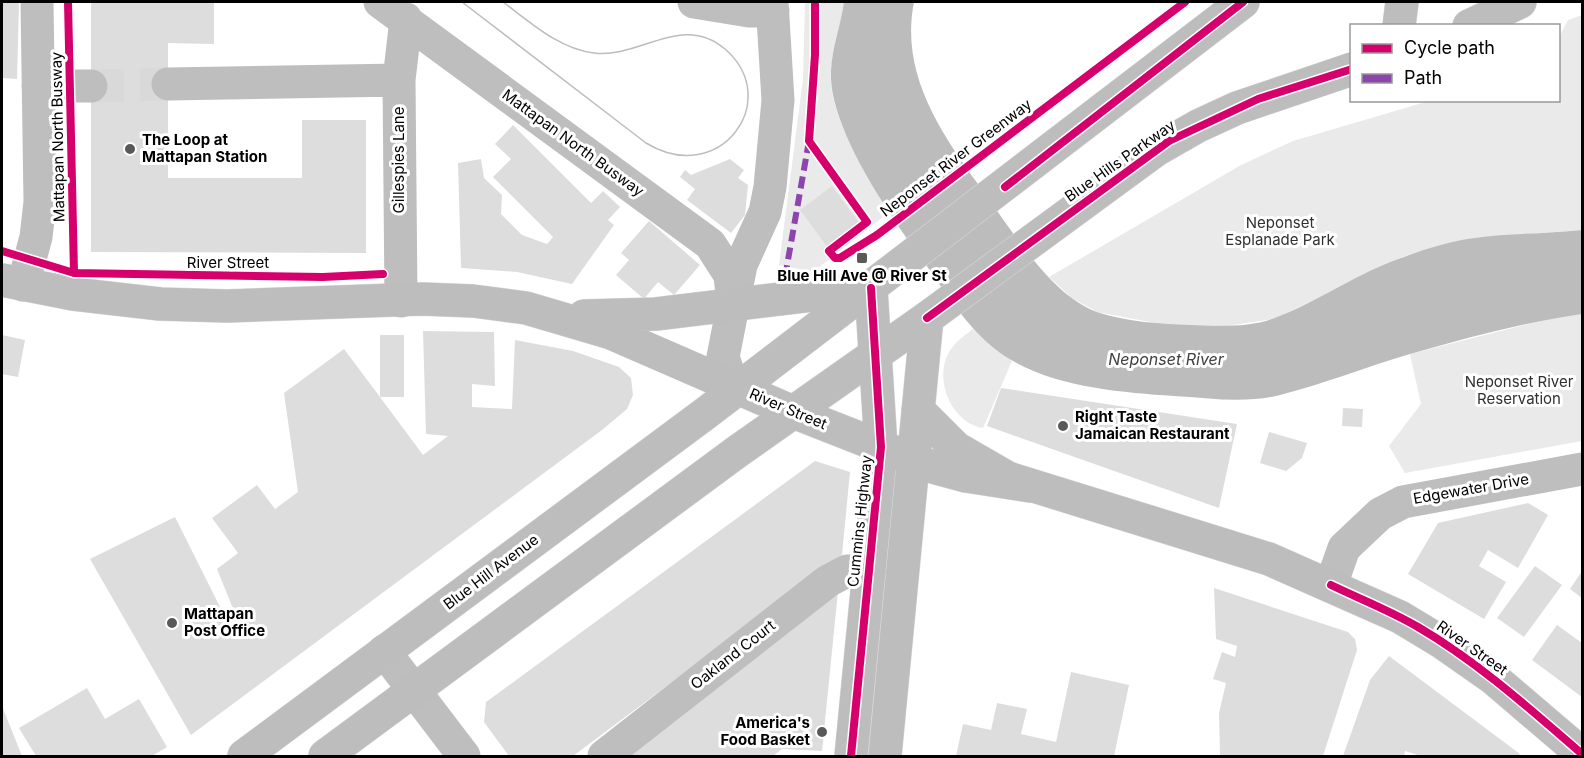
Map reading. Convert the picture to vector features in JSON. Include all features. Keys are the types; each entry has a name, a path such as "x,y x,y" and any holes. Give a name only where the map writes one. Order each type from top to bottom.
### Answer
{"main road":[{"path":"739,388 1005,187 1243,2"},
{"path":"1399,24 1402,2"},
{"path":"1472,24 1520,2"},
{"name":"Blue Hills Parkway","path":"793,412 1183,133 1258,99 1350,70"},
{"name":"River Street","path":"12,282 92,297 191,306 401,301 473,302 552,314 656,314 733,306 882,279"},
{"name":"Cummins Highway","path":"851,756 881,447 875,355 882,279"},
{"name":"River Street","path":"552,314 611,333 793,412 913,460 966,476 1030,486"},
{"path":"885,756 927,318"},
{"name":"Blue Hill Avenue","path":"244,756 739,388"},
{"name":"River Street","path":"918,410 956,448 978,462 1030,486 1269,559 1400,617 1443,643 1493,678 1582,754"},
{"path":"325,756 793,412"}],"street":[{"name":"Mattapan North Busway","path":"12,282 36,237 40,202 37,2"},
{"path":"694,2 749,11 773,6 777,100 770,188 765,212 741,266 723,357 730,378 739,388"},
{"name":"Mattapan North Busway","path":"393,10 710,244 730,275 733,306"},
{"name":"Gillespies Lane","path":"393,10 399,80 401,301"},
{"path":"168,84 399,80"},
{"path":"38,86 91,86"},
{"name":"Edgewater Drive","path":"1331,585 1344,548 1380,514 1403,502 1582,469"},
{"name":"Oakland Court","path":"604,756 828,581 847,571 869,572"},
{"path":"384,651 464,756"}],"green space":[{"path":"805,2 844,2 833,52 831,86 835,105 850,143 888,213 813,272 779,265 803,79"},
{"name":"Neponset Esplanade Park","path":"1582,15 1582,230 1473,238 1405,256 1274,319 1227,326 1160,324 1097,312 1072,298 1049,277 1241,165 1293,141 1426,102 1560,102 1560,35 1568,20"},
{"name":"Neponset River Reservation","path":"1582,314 1582,441 1405,473 1389,446 1421,404 1410,354 1556,317"},
{"path":"973,329 1012,361 983,428 962,418 954,409 948,399 943,375 949,352"}],"water":[{"name":"Neponset River","path":"844,2 914,2 911,28 913,52 926,99 937,121 963,164 1016,238 1046,275 1079,303 1097,312 1132,320 1168,324 1246,325 1267,321 1309,303 1387,263 1438,246 1488,236 1582,230 1582,314 1474,336 1267,398 1214,399 1107,390 1039,373 999,352 964,318 889,213 861,165 848,140 833,92 832,62"}],"building":[{"path":"2,2 19,2 17,79 2,78"},
{"name":"The Loop at Mattapan Station","path":"91,2 214,2 214,44 168,43 168,178 302,178 302,120 366,120 366,253 91,252"},
{"path":"513,125 591,203 603,191 620,207 608,220 614,225 572,284 517,272 461,268 458,163 481,159 484,178 502,195 501,214 522,235 547,244 553,237 493,177 511,159 495,144"},
{"path":"730,159 744,170 738,178 748,185 745,215 731,233 687,200 695,189 680,177 685,170 691,175"},
{"path":"832,186 860,224 828,248 800,210"},
{"path":"649,221 700,265 674,295 658,282 644,299 616,275 629,260 621,253"},
{"path":"423,331 494,332 495,386 472,384 472,407 512,409 515,340 573,351 619,367 631,378 633,395 627,409 602,430 191,735 90,559 175,517 230,627 238,621 217,569 238,553 212,518 257,485 275,509 298,492 284,393 344,349 423,455 448,436 426,434"},
{"path":"2,335 25,340 18,377 2,374"},
{"path":"380,335 404,335 404,397 380,397"},
{"path":"1001,388 1237,424 1219,508 987,426"},
{"path":"1343,408 1363,409 1362,427 1342,426"},
{"path":"1269,432 1307,443 1302,458 1286,471 1260,463"},
{"path":"815,461 850,472 842,555 573,756 509,756 484,722 486,702"},
{"path":"1528,503 1548,515 1518,568 1488,550 1479,566 1506,582 1484,619 1408,574 1438,523"},
{"path":"1535,566 1562,585 1524,637 1497,618"},
{"path":"1582,571 1582,598 1570,589"},
{"path":"1214,588 1348,632 1355,639 1357,650 1323,756 1220,756 1219,713 1226,683 1213,679 1222,652 1235,657 1237,646 1216,639"},
{"path":"838,591 822,751 782,749 773,756 612,756"},
{"path":"1557,625 1582,643 1582,697 1532,660"},
{"path":"1389,656 1520,754 1518,756 1421,756 1405,751 1404,756 1343,756 1370,680"},
{"path":"1071,672 1129,685 1114,756 956,756 963,724 991,730 997,703 1027,709 1021,734 1056,742"},
{"path":"87,688 105,719 139,699 167,747 152,756 36,756 19,728"},
{"path":"2,706 22,756 2,756"}],"tunnel":[{"path":"91,86 168,84"}],"tram line":[{"path":"462,2 646,143 673,154 698,154 719,146 735,132 745,113 748,92 742,70 725,49 709,39 693,35 677,36 627,50 594,53 557,40 503,2"}],"marked path":[{"path":"785,277 809,141"}],"cycle path":[{"path":"68,2 74,273"},
{"name":"Neponset River Greenway","path":"815,2 815,55 809,141 867,222 829,251 835,258 840,258 877,235 1185,2"},
{"path":"1005,187 1243,2"},
{"path":"927,318 1169,141 1258,99 1350,70"},
{"path":"2,251 74,273 323,277 383,274"},
{"path":"851,756 881,447 871,288"},
{"path":"1331,585 1418,627 1462,655 1582,754"}],"place":[{"name":"The Loop at Mattapan Station","path":"130,149"},
{"name":"Blue Hill Ave @ River St","path":"862,258"},
{"name":"Right Taste Jamaican Restaurant","path":"1063,426"},
{"name":"Mattapan Post Office","path":"172,623"},
{"name":"America's Food Basket","path":"822,732"}]}
